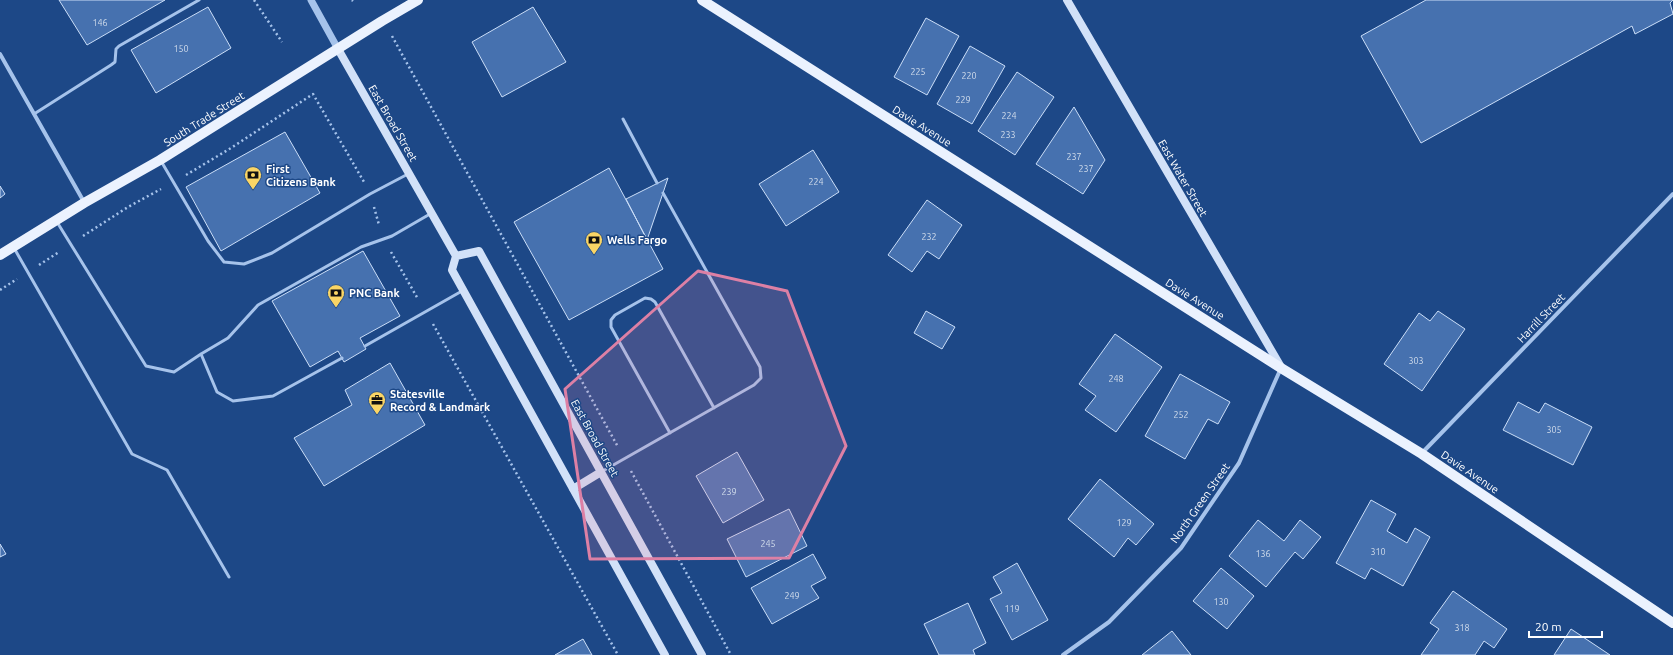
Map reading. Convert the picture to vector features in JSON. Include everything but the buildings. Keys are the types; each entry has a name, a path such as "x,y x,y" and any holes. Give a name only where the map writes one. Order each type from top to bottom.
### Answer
{"main road":[{"name":"South Trade Street","path":"0,255 84,202 160,160 418,0"},
{"name":"Davie Avenue","path":"702,0 1281,368 1422,454 1673,623"},
{"name":"East Water Street","path":"1067,0 1281,368"},
{"name":"East Broad Street","path":"338,49 456,256 479,252 702,655"},
{"path":"456,256 452,270 665,655"},
{"path":"573,489 601,472"}],"street":[{"name":"East Broad Street","path":"311,0 338,49"},
{"path":"0,54 84,202"},
{"name":"Harrill Street","path":"1422,454 1673,194"},
{"name":"North Green Street","path":"1063,655 1109,622 1181,548 1239,463 1281,368"}],"lane":[{"path":"34,114 111,65 114,62 116,49 119,46 199,0"},
{"path":"623,120 657,183"},
{"path":"160,160 208,241 224,262 244,264 272,253 370,194 410,174"},
{"path":"601,472 754,385 761,378 760,367 663,193"},
{"path":"56,220 146,366 174,372 228,338 258,305 361,247 392,236 432,213"},
{"path":"13,247 132,454 167,470 229,577"},
{"path":"365,346 463,291"},
{"path":"670,433 612,327 611,320 615,315 645,298 651,299 655,302 714,408"},
{"path":"201,354 217,392 233,401 273,396 342,358"}],"path":[{"path":"254,0 282,42"},
{"path":"392,35 731,655"},
{"path":"0,290 128,207 231,148 313,94 370,194 383,238 618,655"}],"highlighted area":[{"path":"698,271 787,291 846,446 789,558 590,559 565,389"}],"place":[{"name":"First Citizens Bank","path":"253,190"},
{"name":"Wells Fargo","path":"594,255"},
{"name":"PNC Bank","path":"336,308"},
{"name":"Statesville Record & Landmark","path":"377,415"}]}
